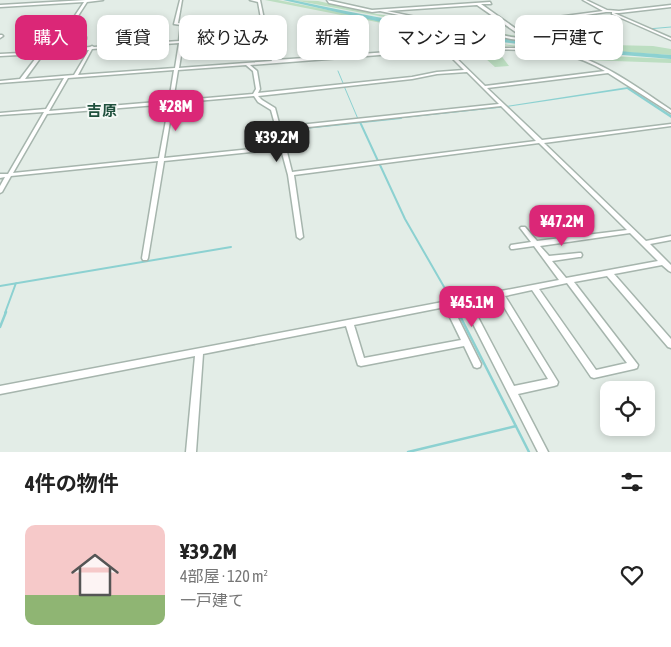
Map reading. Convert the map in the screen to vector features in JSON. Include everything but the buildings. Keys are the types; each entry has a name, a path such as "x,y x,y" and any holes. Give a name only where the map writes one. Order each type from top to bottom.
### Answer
{"street":[{"path":"77,15 87,0"},
{"path":"0,6 102,0"},
{"path":"179,24 176,24 181,0"},
{"path":"251,0 259,2 261,15"},
{"path":"328,0 329,2 378,10 515,39"},
{"path":"447,0 454,5"},
{"path":"584,0 671,39"},
{"path":"378,10 490,3"},
{"path":"478,4 515,30"},
{"path":"612,12 671,6"},
{"path":"578,15 606,11"},
{"path":"87,48 179,42"},
{"path":"75,77 92,48"},
{"path":"145,258 179,53"},
{"path":"0,55 15,54"},
{"path":"0,82 379,54"},
{"path":"21,81 36,60"},
{"path":"456,60 671,269"},
{"path":"584,60 607,72 671,112"},
{"path":"246,64 255,71 258,89 255,95"},
{"path":"0,114 255,95 467,71"},
{"path":"484,87 607,72"},
{"path":"0,191 67,77"},
{"path":"255,95 260,101 273,109 276,129 284,147 291,174 300,237"},
{"path":"276,129 503,106"},
{"path":"291,174 671,125"},
{"path":"0,176 284,147"},
{"path":"523,228 634,365 594,374 534,287"},
{"path":"513,248 632,231"},
{"path":"645,243 671,238"},
{"path":"547,259 579,256"},
{"path":"0,390 664,262"},
{"path":"608,272 671,345"},
{"path":"500,294 554,382 512,391"},
{"path":"465,300 543,452"},
{"path":"447,303 477,364"},
{"path":"349,322 361,362 466,342"},
{"path":"191,452 199,352"}],"green space":[{"path":"265,0 278,0 353,15 341,15"},
{"path":"293,0 318,1 383,15 379,16"},
{"path":"369,18 379,20 379,22 369,21"},
{"path":"505,34 515,36 515,39 505,37"},
{"path":"623,45 653,46 671,49 671,55 623,52"},
{"path":"623,57 671,59 671,63 586,60 623,60"},
{"path":"487,60 504,60 509,66 495,67"}],"water":[{"path":"628,87 671,115 671,118 627,89 506,106"}],"waterway":[{"path":"286,0 381,20 477,37 622,54 671,57"},
{"path":"505,21 515,28"},
{"path":"648,29 671,27"},
{"path":"338,71 343,83"},
{"path":"344,86 358,119"},
{"path":"389,119 503,107"},
{"path":"360,122 401,118"},
{"path":"286,130 360,122"},
{"path":"360,122 378,161"},
{"path":"380,165 405,219 451,299"},
{"path":"16,283 231,247"},
{"path":"0,286 16,283"},
{"path":"5,313 16,283"},
{"path":"454,305 458,313"},
{"path":"0,327 6,312"},
{"path":"458,312 516,426"},
{"path":"408,452 516,426"},
{"path":"516,426 529,452"}],"district":[{"name":"吉原","path":"102,111"}]}
